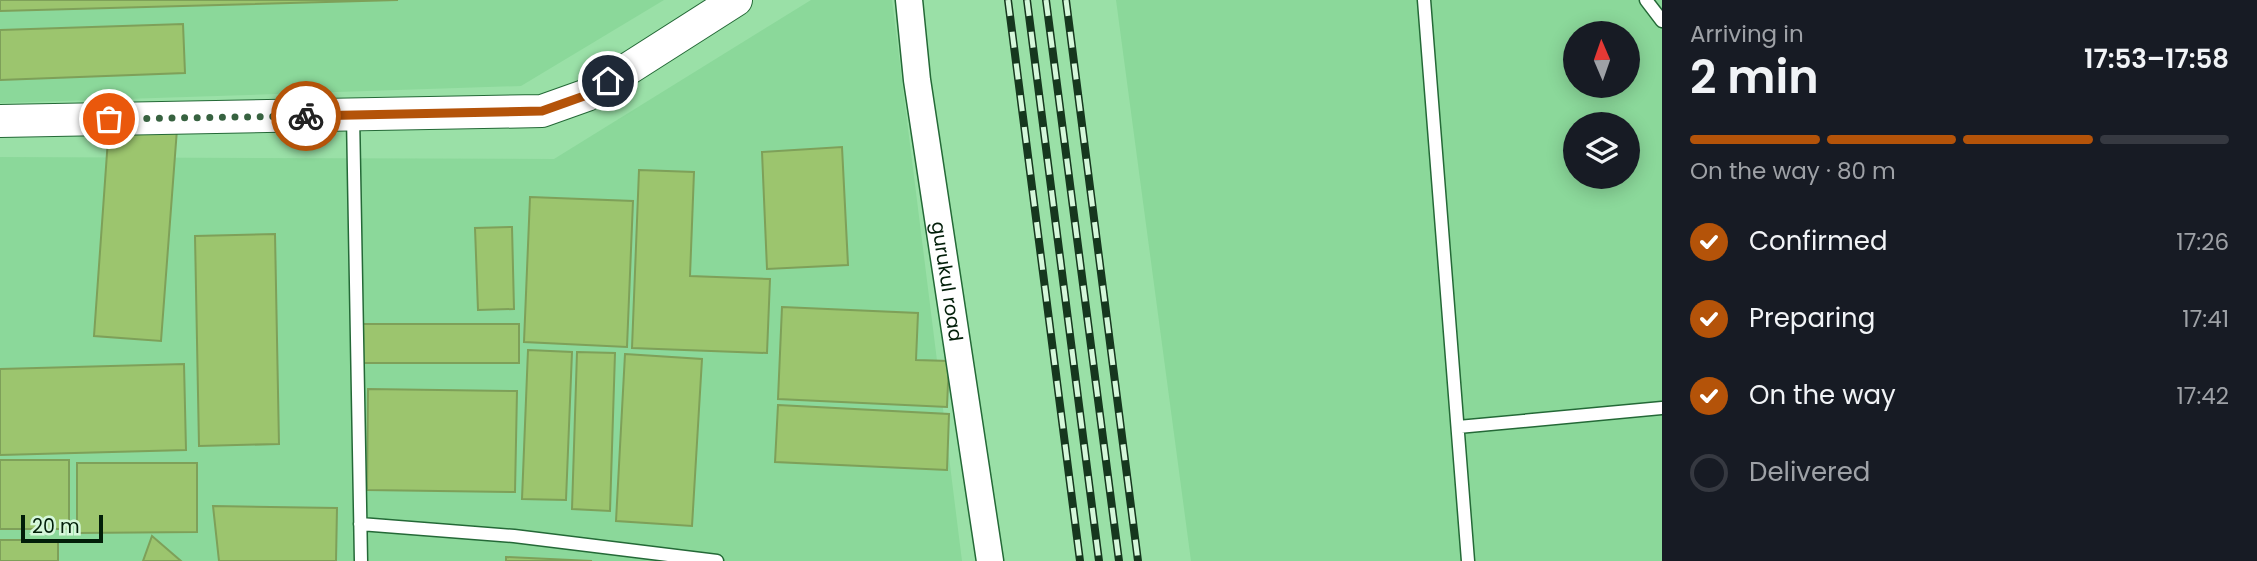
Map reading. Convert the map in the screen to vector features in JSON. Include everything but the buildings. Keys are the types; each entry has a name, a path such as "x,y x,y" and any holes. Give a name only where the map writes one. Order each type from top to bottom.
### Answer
{"street":[{"path":"0,121 542,111 587,95 736,0"},
{"name":"gurukul road","path":"909,0 917,80 990,561"}],"lane":[{"path":"1424,0 1468,561"},
{"path":"1646,0 1662,21"},
{"path":"353,115 361,561"},
{"path":"1458,427 1662,408"},
{"path":"360,524 514,536 717,561"}],"shaded area":[{"path":"0,0 664,0 521,86 0,103"},
{"path":"811,0 892,0 962,561 0,561 0,157 554,159"},
{"path":"1116,0 1662,0 1662,561 1191,561"}],"railway":[{"path":"1008,0 1080,561"},
{"path":"1027,0 1099,561"},
{"path":"1046,0 1119,561"},
{"path":"1066,0 1138,561"}],"way so far":[{"path":"109,119 306,116"}],"route":[{"path":"306,116 542,111 587,95 608,81"}]}
